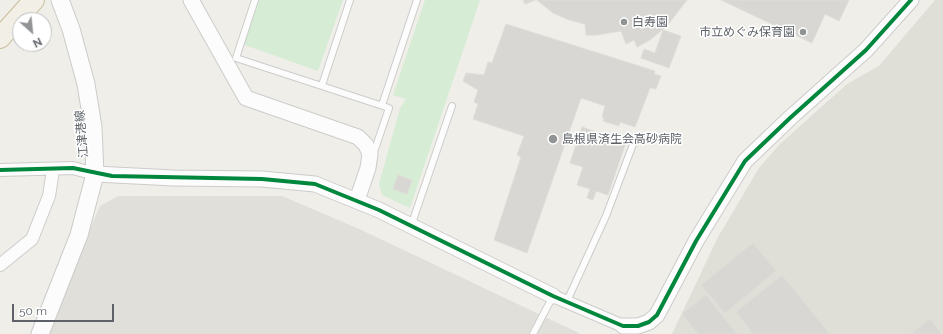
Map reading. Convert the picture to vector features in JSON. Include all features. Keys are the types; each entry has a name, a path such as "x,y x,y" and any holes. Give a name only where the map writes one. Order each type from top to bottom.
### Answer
{"highway":[{"path":"0,38 34,0"}],"main road":[{"name":"江津港線","path":"40,334 79,235 95,174 93,127 86,84 71,29 60,0"}],"street":[{"path":"191,0 246,98 358,137 366,145 370,154 368,168 357,200"},
{"path":"0,170 52,170 73,168 95,174 174,178 262,179 315,184 357,200 553,296 629,330 649,322 657,315 696,242 745,161 790,118 866,50 911,0"},
{"path":"0,265 32,239 49,196 52,170"}],"lane":[{"path":"255,0 236,58 389,108 368,168"},
{"path":"322,85 350,0"},
{"path":"382,105 416,0"},
{"path":"412,226 452,106"},
{"path":"567,301 606,216 635,139"},
{"path":"533,334 553,296"},
{"path":"629,330 641,334"}],"shaded area":[{"path":"935,0 943,0 943,334 672,334 718,237 759,168 780,144 847,84 879,66"},
{"path":"118,196 282,196 357,228 581,334 44,334 100,206"}],"green space":[{"path":"258,0 343,0 318,71 242,44"},
{"path":"425,0 480,0 410,208 382,195 379,184 400,108 406,99 393,95"}],"building":[{"path":"523,0 535,0 525,4"},
{"name":"白寿園","path":"537,0 687,0 667,26 650,40 637,47 634,40 626,44 621,31 597,35 586,35 585,24 569,20 553,13"},
{"name":"市立めぐみ保育園","path":"721,0 849,0 839,21 825,14 812,43"},
{"path":"506,24 655,71 654,74 661,76 656,89 650,88 635,127 620,122 619,126 603,121 604,117 602,117 605,106 581,98 527,253 494,240 521,157 517,155 524,136 473,119 478,104 474,102 478,90 463,81 466,73 484,75 488,62 492,63"},
{"path":"663,30 681,36 669,68 641,58 644,49 655,53"},
{"path":"582,127 626,142 608,195 596,191 593,200 587,198 590,189 577,185 583,167 570,163"},
{"path":"398,175 412,180 407,194 393,189"},
{"path":"753,243 776,271 725,313 701,285"},
{"path":"782,275 830,334 753,334 736,312"},
{"path":"706,295 737,334 698,334 682,314"},
{"path":"930,319 942,334 911,334"}],"cycle path":[{"path":"0,170 73,168 112,176 262,179 315,184 379,210 553,296 623,326 638,326 649,322 657,315 696,241 745,161 790,118 866,50 911,0"}],"place":[{"name":"白寿園","path":"624,22"},
{"name":"市立めぐみ保育園","path":"803,32"},
{"name":"島根県済生会高砂病院","path":"553,139"}]}
